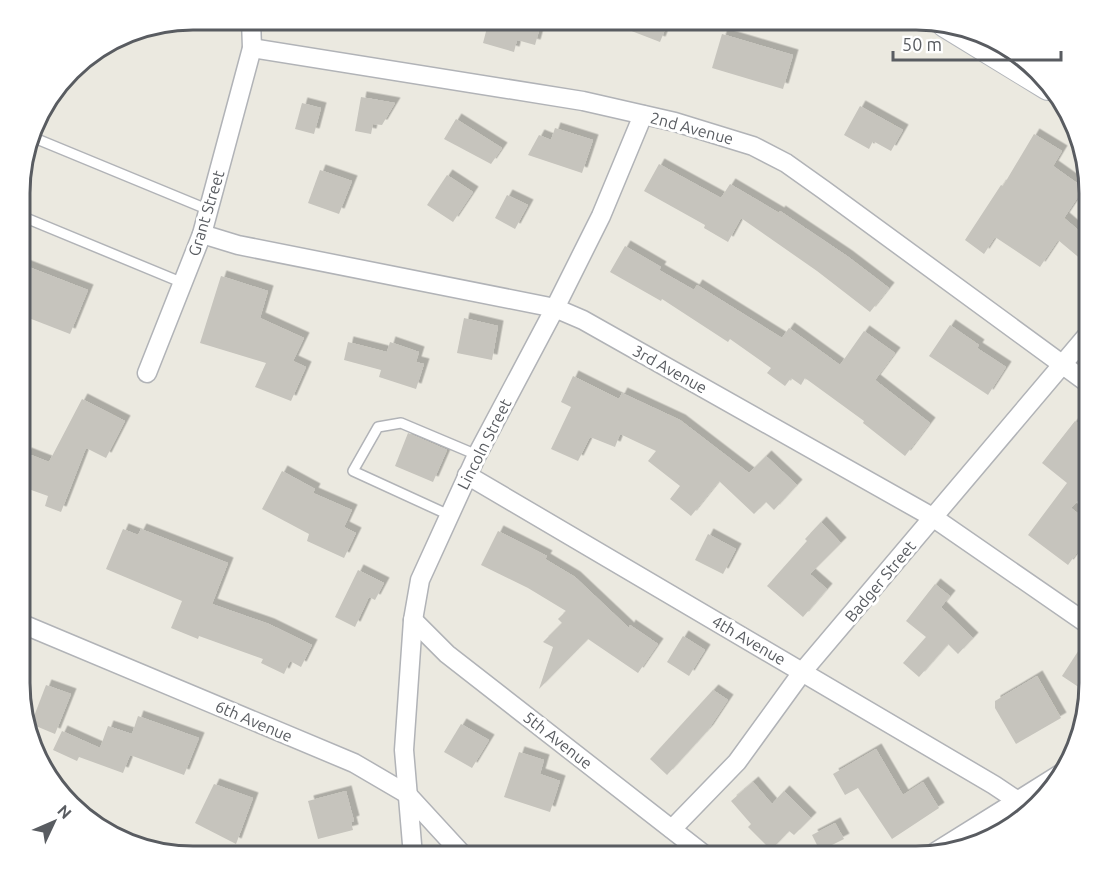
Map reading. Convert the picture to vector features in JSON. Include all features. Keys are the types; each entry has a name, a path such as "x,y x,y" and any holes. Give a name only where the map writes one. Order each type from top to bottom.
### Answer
{"street":[{"path":"251,30 252,48"},
{"path":"971,40 1027,74"},
{"name":"2nd Avenue","path":"252,48 583,101 675,122 753,146 786,163 1079,377"},
{"name":"Grant Street","path":"147,373 202,234 252,48"},
{"name":"Lincoln Street","path":"412,846 404,750 413,620 420,580 467,475 601,216 642,115"},
{"name":"3rd Avenue","path":"202,234 237,245 555,308 593,326 934,518 1079,618"},
{"name":"Badger Street","path":"672,829 737,762 803,671 1079,344"},
{"name":"4th Avenue","path":"467,475 803,671 1023,806"},
{"name":"5th Avenue","path":"413,620 447,654 693,846"},
{"name":"6th Avenue","path":"30,627 354,764 408,794 455,846"},
{"path":"960,839 1020,808"}],"lane":[{"path":"39,140 209,210"},
{"path":"30,220 183,283"},
{"path":"449,515 353,471 378,427 402,423 477,455"}],"building":[{"path":"486,30 539,30 535,45 517,40 514,52 483,43"},
{"path":"629,30 665,30 660,42"},
{"path":"722,34 793,55 783,89 712,68"},
{"path":"361,97 395,103 382,125 373,124 371,134 355,131"},
{"path":"302,103 321,108 314,134 295,129"},
{"path":"860,106 903,130 891,151 873,141 869,149 844,135"},
{"path":"456,119 502,148 491,164 444,139"},
{"path":"555,128 593,140 582,173 528,155 539,135 551,140"},
{"path":"1034,134 1062,151 1053,166 1079,184 1079,196 1064,218 1079,231 1079,258 1058,240 1040,267 995,237 984,254 965,240 1001,185 1003,186"},
{"path":"659,164 721,198 730,184 779,213 780,211 847,256 889,288 870,312 817,271 741,218 728,242 704,228 705,225 644,191"},
{"path":"320,170 352,181 339,214 308,203"},
{"path":"447,175 473,192 453,222 427,205"},
{"path":"507,195 528,205 515,229 495,218"},
{"path":"625,246 661,267 659,270 694,290 697,285 782,338 789,328 840,365 864,331 895,353 875,380 930,423 905,456 863,423 864,421 805,378 801,385 791,378 785,386 767,373 771,368 730,339 728,342 662,299 661,301 610,272"},
{"path":"30,267 88,290 70,334 30,318"},
{"path":"221,276 268,291 260,318 304,338 293,361 306,367 291,401 255,387 266,363 200,343"},
{"path":"464,318 498,326 492,360 457,353"},
{"path":"950,325 979,345 977,348 1006,367 988,395 929,356"},
{"path":"348,342 387,352 390,342 419,352 416,362 424,364 416,389 379,377 381,370 344,360"},
{"path":"573,376 619,399 622,393 680,420 749,473 766,456 797,485 774,510 766,502 754,514 719,481 691,516 670,499 680,486 648,461 656,451 620,434 615,447 590,437 578,461 551,449 571,407 561,402"},
{"path":"82,399 125,421 106,458 86,448 61,512 45,506 48,496 30,490 30,455 49,462"},
{"path":"1075,421 1079,424 1079,499 1071,508 1079,514 1079,550 1068,565 1028,535 1067,483 1042,463"},
{"path":"408,433 447,450 433,482 395,466"},
{"path":"282,471 315,489 313,493 352,510 344,527 356,533 344,558 307,541 309,534 262,509"},
{"path":"821,522 841,543 810,574 827,589 803,617 767,586"},
{"path":"123,529 138,535 141,529 228,563 212,604 269,624 312,645 301,667 290,661 284,674 261,663 263,659 199,636 198,639 171,628 182,601 106,569"},
{"path":"498,531 547,556 545,559 575,577 629,628 630,625 658,644 638,673 588,639 539,689 553,647 543,642 562,623 558,619 566,611 528,588 481,565"},
{"path":"708,534 736,549 723,574 695,560"},
{"path":"358,570 384,583 375,600 369,597 355,627 335,617"},
{"path":"935,584 950,596 941,607 973,638 958,654 948,644 919,677 903,663 926,637 906,621"},
{"path":"683,636 705,650 689,676 667,662"},
{"path":"1079,650 1079,687 1062,676"},
{"path":"1037,676 1061,718 1016,744 995,708 995,701"},
{"path":"46,685 71,694 55,734 36,726 34,717"},
{"path":"713,690 728,700 708,730 667,775 650,759"},
{"path":"138,716 199,738 184,775 130,755 123,773 79,757 77,761 53,750 62,731 100,748 108,726 132,734"},
{"path":"461,724 489,740 472,768 444,752"},
{"path":"876,749 903,795 923,782 939,808 892,839 858,788 845,795 833,774"},
{"path":"519,752 544,760 540,774 560,781 550,812 504,797"},
{"path":"753,782 772,804 784,791 811,818 794,835 789,831 775,846 767,846 748,827 751,824 731,801"},
{"path":"214,784 253,798 236,844 195,823"},
{"path":"346,791 354,821 351,822 353,830 318,839 308,801"},
{"path":"835,823 844,839 830,846 818,846 812,835"}]}
